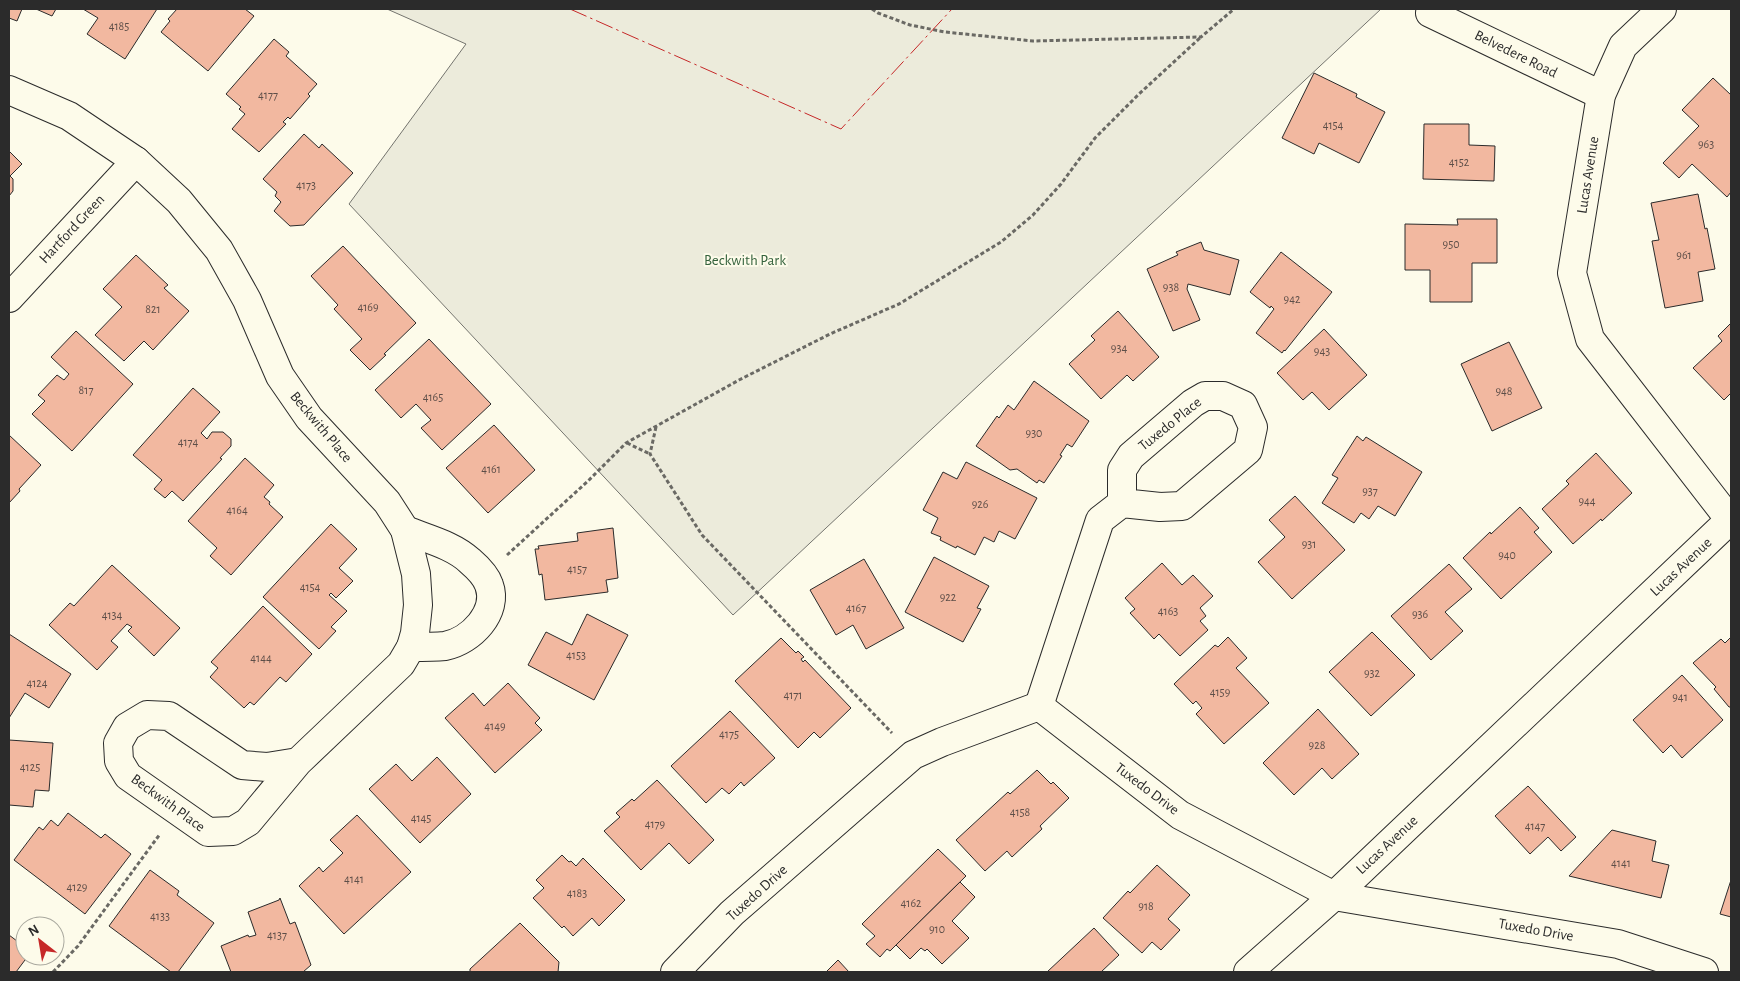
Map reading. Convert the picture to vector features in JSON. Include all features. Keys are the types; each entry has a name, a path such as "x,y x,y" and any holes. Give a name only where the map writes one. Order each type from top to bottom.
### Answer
{"street":[{"name":"Lucas Avenue","path":"1248,972 1334,896 1731,520 1590,339 1572,273 1601,95 1623,46 1662,9"},
{"name":"Belvedere Road","path":"1430,13 1601,95"},
{"name":"Beckwith Place","path":"9,90 28,96 70,116 136,161 179,201 219,250 246,300 280,376 309,418 387,502 405,530 416,574 418,605 415,633 411,647 401,664 298,762 248,822 232,831 208,832 128,776 119,761 118,743 127,727 147,716 169,716 242,765 266,767 298,762"},
{"name":"Hartford Green","path":"9,298 136,161"},
{"name":"Tuxedo Place","path":"1205,396 1223,396 1242,405 1253,427 1248,450 1182,506 1160,507 1122,503 1122,470 1131,456 1193,403 1205,396"},
{"path":"1040,706 1100,520 1122,503"},
{"path":"405,530 453,549 470,560 485,576 490,586 490,601 485,617 475,631 461,640 446,646 411,647"},
{"name":"Tuxedo Drive","path":"675,972 732,913 914,756 942,742 1040,706 1180,815 1334,896 1618,944 1704,972"}],"path":[{"path":"872,9 910,25 945,32 1033,41 1201,37"},
{"path":"485,576 588,481 626,443 739,380 830,334 899,304 1001,242 1033,215 1061,184 1095,138 1139,94 1234,9"},
{"path":"650,454 656,426"},
{"path":"626,443 650,454 702,535 914,756"},
{"path":"53,972 78,946 177,811"}],"green space":[{"name":"Beckwith Park","path":"387,9 1381,9 733,615 349,204 466,44"}],"building":[{"path":"9,9 22,9 17,21 9,18"},
{"path":"36,9 56,9 52,16"},
{"path":"83,9 157,9 125,59 87,34 98,18"},
{"path":"177,9 245,9 254,16 208,71 161,32 170,21 168,19"},
{"path":"274,39 289,52 286,56 317,84 308,94 310,96 290,119 288,117 283,122 286,124 259,152 232,129 245,114 239,109 241,107 226,94"},
{"path":"1314,73 1357,94 1356,97 1385,112 1359,163 1319,143 1314,154 1282,138"},
{"path":"1713,78 1731,95 1731,192 1727,197 1692,164 1679,178 1663,163 1699,126 1682,110"},
{"path":"1424,124 1469,124 1469,145 1495,146 1494,181 1423,179"},
{"path":"304,134 319,148 322,144 353,173 304,225 290,226 274,211 281,202 275,196 277,192 263,179"},
{"path":"9,151 22,164 10,176 13,179 13,191 9,196"},
{"path":"1698,194 1715,269 1698,272 1703,301 1665,308 1652,241 1659,240 1651,203"},
{"path":"1457,219 1497,219 1497,263 1472,263 1472,302 1430,302 1430,270 1405,270 1405,224 1458,225"},
{"path":"1201,242 1204,250 1239,260 1230,295 1188,284 1187,289 1200,320 1173,331 1147,269 1178,255 1176,252"},
{"path":"343,246 416,323 370,370 350,350 362,339 334,309 338,305 311,276"},
{"path":"1281,252 1332,292 1282,353 1256,333 1274,309 1250,292"},
{"path":"136,255 168,285 164,288 189,311 153,350 144,341 124,361 95,335 122,307 103,289"},
{"path":"1118,311 1159,357 1133,381 1127,375 1101,399 1069,364 1095,340 1091,336"},
{"path":"1731,323 1731,393 1724,400 1693,368 1722,341 1718,336"},
{"path":"1324,329 1367,375 1329,410 1312,392 1303,400 1277,373"},
{"path":"76,331 133,384 72,451 32,414 45,401 38,395 57,375 64,380 69,374 51,357"},
{"path":"429,339 491,404 442,450 421,428 431,420 416,404 401,418 375,390"},
{"path":"1509,342 1542,408 1492,431 1461,364"},
{"path":"1034,381 1089,421 1072,447 1067,444 1060,455 1062,456 1044,483 1039,480 1037,483 1017,469 1010,470 976,446 997,416 999,418 1008,405 1014,410"},
{"path":"193,388 220,412 201,433 207,439 212,432 223,432 231,439 231,446 220,458 222,459 183,501 172,491 165,498 154,489 162,480 133,455"},
{"path":"494,425 535,470 488,513 446,468"},
{"path":"9,435 41,465 9,503"},
{"path":"1357,436 1363,441 1366,437 1422,472 1395,516 1378,506 1369,519 1361,513 1354,523 1322,503 1338,478 1332,475"},
{"path":"1596,453 1632,493 1602,521 1601,519 1573,544 1542,509 1569,484 1566,481"},
{"path":"245,458 274,485 264,497 283,517 231,575 210,556 217,548 188,521"},
{"path":"966,462 1037,498 1015,539 999,531 994,542 984,537 975,555 940,540 941,537 931,533 938,518 923,510 943,472 957,479"},
{"path":"1295,496 1345,550 1292,599 1258,562 1285,537 1269,520"},
{"path":"1520,507 1539,528 1534,532 1552,552 1501,599 1463,558"},
{"path":"331,524 357,549 339,568 353,581 336,598 331,593 329,595 347,611 331,627 336,631 319,649 263,597"},
{"path":"613,528 618,578 606,580 608,592 545,600 542,574 539,575 535,549 539,549 538,546 578,541 577,533"},
{"path":"934,557 989,586 977,608 981,609 963,642 905,612"},
{"path":"864,559 904,628 866,649 853,625 836,635 810,590"},
{"path":"1162,563 1182,585 1193,575 1213,596 1200,608 1206,616 1200,621 1208,630 1180,656 1159,634 1154,639 1130,613 1135,609 1125,598"},
{"path":"1449,564 1472,589 1445,612 1463,631 1431,660 1391,616"},
{"path":"112,565 180,628 154,656 128,631 132,627 127,624 111,641 118,647 97,670 49,625 70,603 74,606"},
{"path":"263,606 312,654 286,682 280,677 254,705 250,702 244,708 210,677 218,668 211,662"},
{"path":"587,614 628,635 594,700 528,665 546,632 572,645"},
{"path":"1372,632 1415,675 1371,716 1329,672"},
{"path":"9,634 71,674 49,708 25,693 9,718"},
{"path":"1228,637 1247,658 1236,668 1269,703 1224,744 1196,714 1202,708 1196,701 1193,704 1174,684 1215,645 1218,647"},
{"path":"1731,637 1731,707 1729,707 1714,689 1716,687 1693,663 1721,639 1725,643"},
{"path":"781,638 796,653 798,651 804,657 801,659 803,662 805,660 851,708 820,738 814,732 798,748 735,681"},
{"path":"1682,675 1723,720 1682,758 1671,745 1663,753 1633,720"},
{"path":"508,683 540,718 535,723 542,730 495,773 445,718 473,693 484,706"},
{"path":"1318,709 1359,754 1332,779 1322,768 1294,795 1263,763"},
{"path":"730,711 775,758 744,786 741,782 729,794 722,788 706,803 671,766"},
{"path":"9,740 53,743 49,791 35,790 33,807 9,805"},
{"path":"437,757 471,794 420,843 369,789 396,764 412,781"},
{"path":"1037,770 1051,784 1053,782 1069,798 1040,826 1042,829 1012,857 1007,851 985,871 956,840 1008,792 1010,794"},
{"path":"657,780 714,840 689,864 669,843 641,870 604,831 620,817 616,813 632,799 634,801"},
{"path":"1528,786 1576,837 1561,851 1548,837 1530,854 1495,816"},
{"path":"68,813 101,838 105,834 131,854 85,914 14,860 39,827 43,830 51,820 58,826"},
{"path":"357,815 411,872 344,934 299,886 319,867 323,872 343,853 330,840"},
{"path":"1612,830 1656,841 1652,861 1669,865 1661,898 1569,876"},
{"path":"938,849 966,876 890,951 887,949 880,957 866,944 875,936 862,924"},
{"path":"562,855 576,866 583,858 625,900 599,926 592,918 573,936 564,926 562,928 533,898 544,888 536,880"},
{"path":"1157,865 1190,895 1168,919 1180,930 1161,950 1152,942 1142,953 1103,918 1128,891 1130,893"},
{"path":"150,870 179,891 177,895 214,923 178,972 171,972 109,926"},
{"path":"1731,880 1731,917 1720,914"},
{"path":"960,882 975,897 952,921 969,938 942,964 927,949 925,951 921,948 910,959 896,945"},
{"path":"280,898 290,924 295,922 311,965 303,972 231,972 221,946 248,935 249,937 256,935 248,912"},
{"path":"520,923 559,962 558,972 470,972 470,969"},
{"path":"1094,928 1119,955 1101,972 1047,972"},
{"path":"9,935 15,940 15,966 20,966 16,972 9,972"},
{"path":"838,960 849,972 826,972"}],"power":[{"path":"570,9 841,129 952,9"}]}
